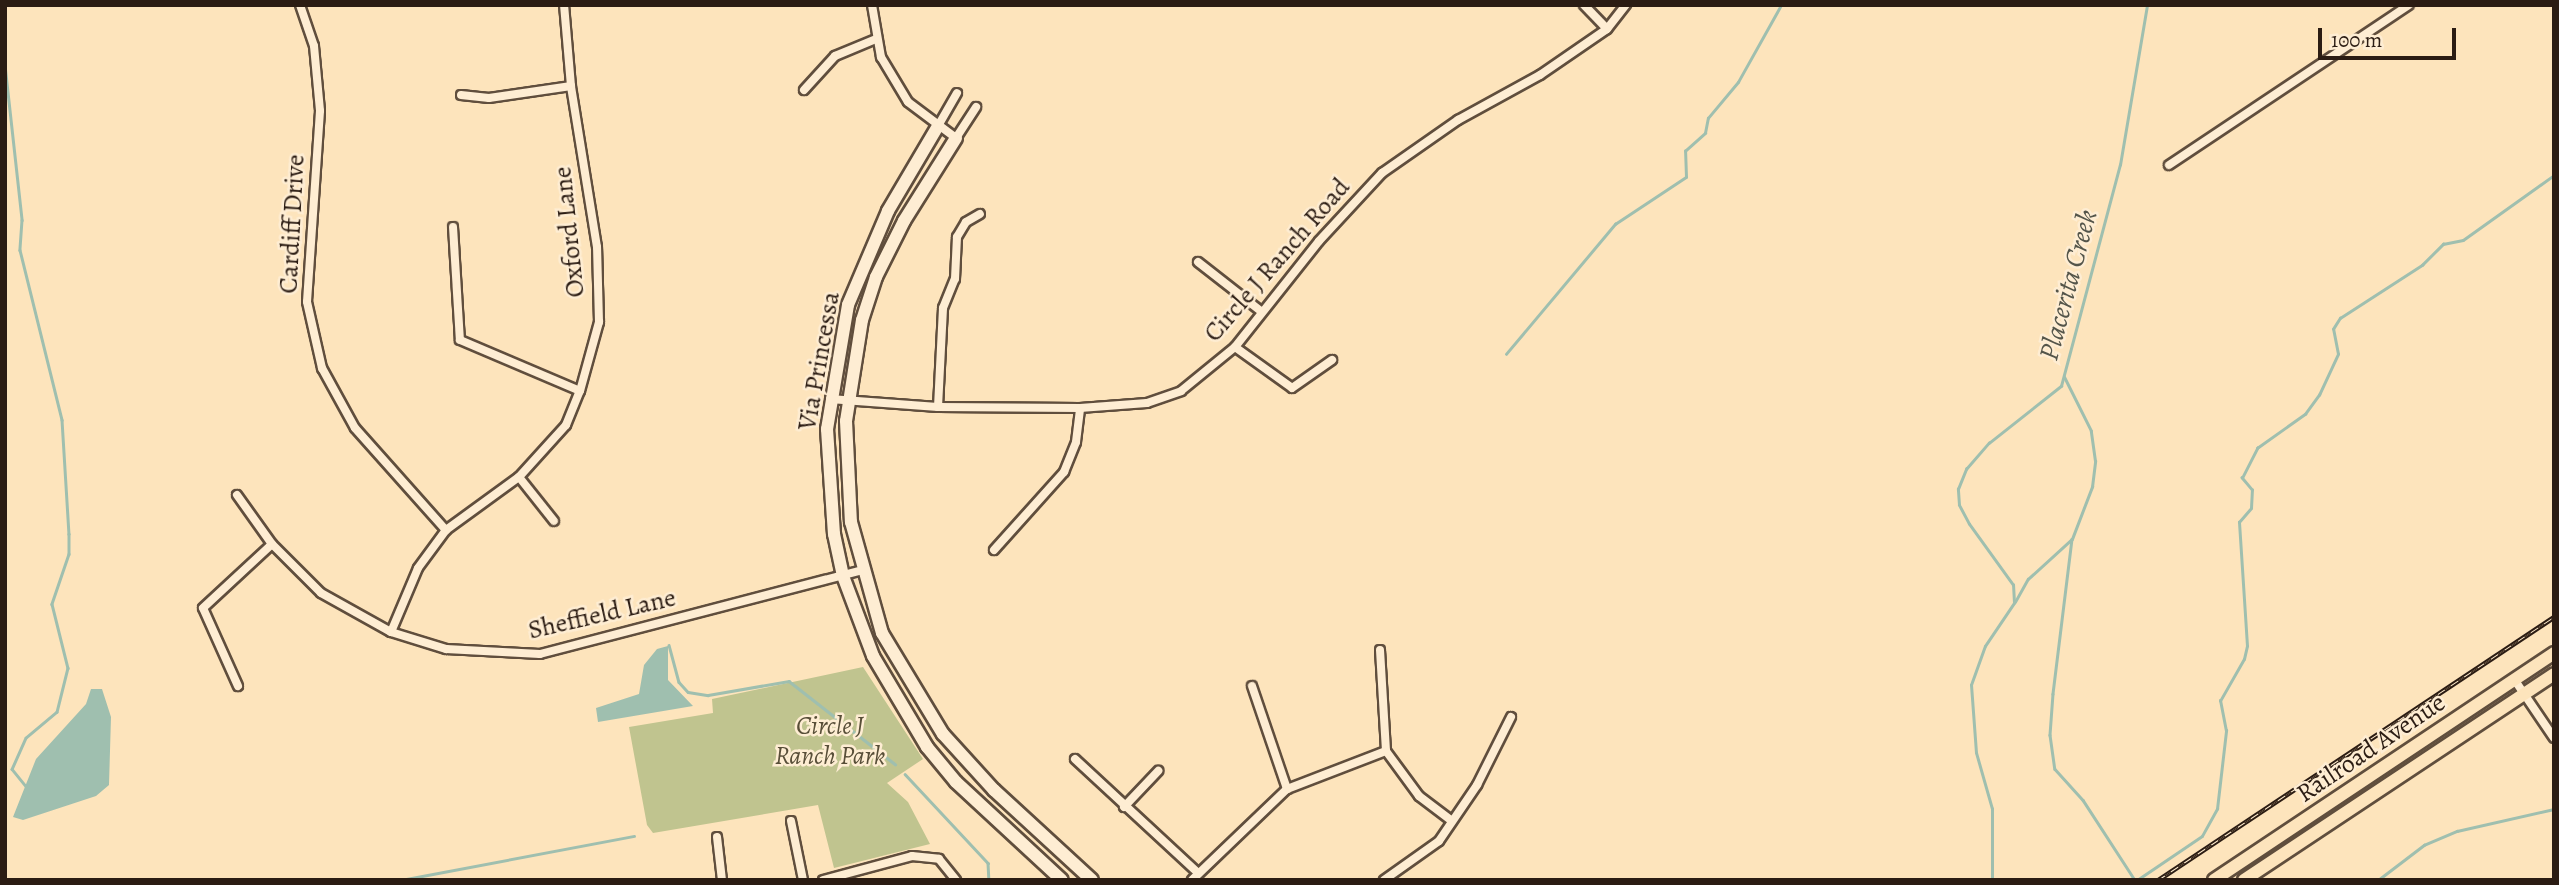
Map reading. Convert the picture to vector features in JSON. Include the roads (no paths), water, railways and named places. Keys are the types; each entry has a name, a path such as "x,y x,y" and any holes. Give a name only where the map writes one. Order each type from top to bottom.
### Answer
{"main road":[{"name":"Railroad Avenue","path":"2214,880 2554,653"},
{"name":"Railroad Avenue","path":"2244,880 2554,674"},
{"path":"2280,856 2283,845 2325,814 2327,805"}],"street":[{"name":"Cardiff Drive","path":"300,5 314,46 320,111 307,302 322,368 355,428 446,530"},
{"name":"Oxford Lane","path":"391,632 418,568 446,530 519,477 566,425 580,391 599,322 597,247 571,86 564,5"},
{"path":"872,5 876,39 891,78 908,102 956,138"},
{"path":"1584,5 1607,29"},
{"name":"Circle J Ranch Road","path":"830,399 938,407 1080,408 1147,403 1181,391 1235,347 1382,173 1607,29 1626,5"},
{"path":"2169,165 2409,5"},
{"path":"804,90 835,56 876,39"},
{"path":"461,95 489,98 571,86"},
{"name":"Via Princessa","path":"957,93 860,270 848,305 830,399 827,471 843,576 873,656 927,747 957,782 1062,880"},
{"name":"Via Princessa","path":"976,107 904,220 876,277 862,320 848,400 847,487 862,570 882,633 943,734 994,790 1093,880"},
{"path":"938,407 943,308 955,279 957,237 966,222 980,214"},
{"path":"453,227 460,341 580,391"},
{"path":"1198,262 1262,312"},
{"path":"1235,347 1293,388 1332,360"},
{"path":"994,550 1064,472 1076,442 1080,408"},
{"path":"519,477 554,521"},
{"name":"Sheffield Lane","path":"237,495 272,544 321,593 391,632 446,649 540,654 862,570"},
{"path":"238,686 203,608 272,544"},
{"path":"1380,650 1386,751 1419,796 1452,821"},
{"path":"2514,679 2554,738"},
{"path":"1252,686 1287,789"},
{"path":"1384,880 1439,841 1477,785 1511,717"},
{"path":"1075,759 1195,876 1287,789 1386,751"},
{"path":"1124,807 1158,771"},
{"path":"791,821 803,880"},
{"path":"717,837 722,880"},
{"path":"823,880 921,856 939,859 956,880"}],"waterway":[{"path":"1506,354 1615,224 1686,177 1685,151 1705,133 1708,118 1738,82 1781,5"},
{"name":"Placerita Creek","path":"1992,880 1992,809 1976,753 1971,685 1985,646 2014,603 2013,585 1969,524 1959,505 1958,489 1966,469 1989,443 2061,386 2120,165 2147,5"},
{"path":"5,65 22,220 20,250 62,420 69,534 69,554 52,604 68,668 57,712 26,738 12,769 26,786"},
{"path":"2137,880 2202,836 2217,809 2226,731 2220,701 2244,659 2247,646 2239,522 2251,508 2252,490 2242,478 2257,448 2305,414 2319,395 2338,354 2333,329 2340,318 2422,265 2443,244 2463,240 2554,175"},
{"path":"2015,602 2028,579 2072,539 2092,487 2095,461 2091,431 2064,377"},
{"path":"2072,539 2053,694 2050,735 2055,769 2083,800 2135,880"},
{"path":"669,645 679,682 688,692 708,695 789,681 895,764"},
{"path":"905,774 988,863 989,880"},
{"path":"2378,880 2424,845 2457,831 2554,809"},
{"path":"401,880 634,836"}],"railway":[{"path":"2158,880 2554,617"}],"park label":[{"name":"Circle J Ranch Park","path":"830,741"}]}
